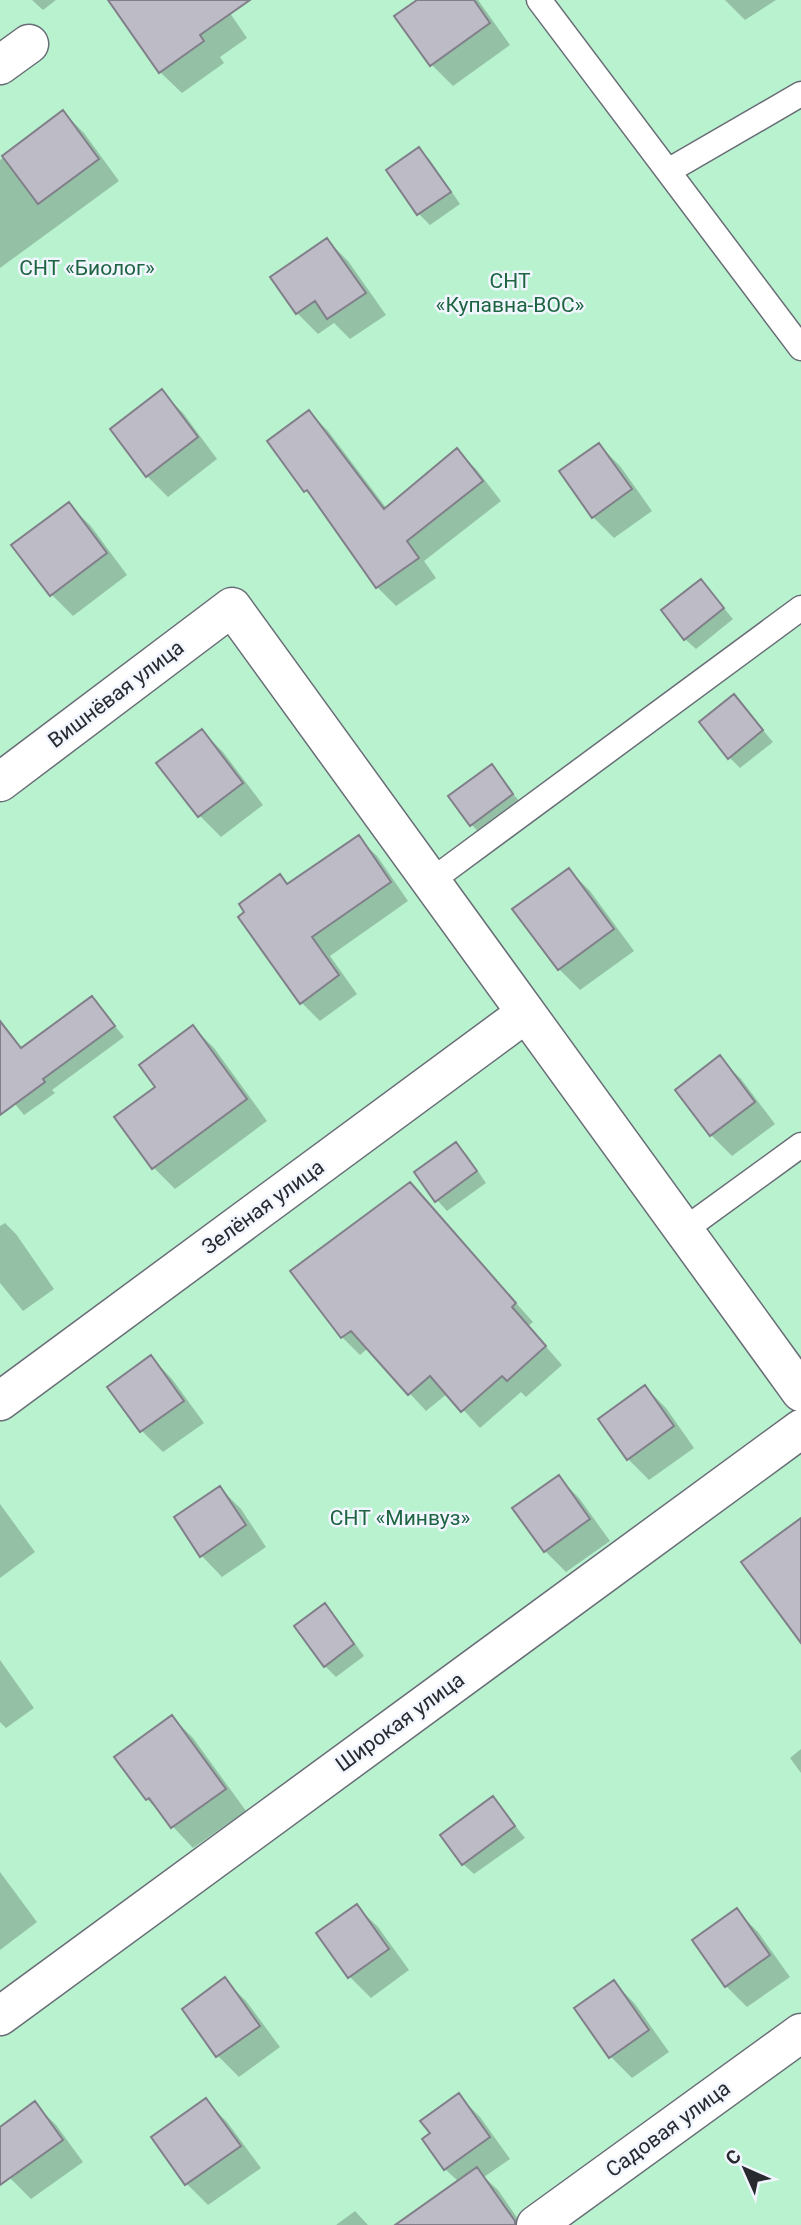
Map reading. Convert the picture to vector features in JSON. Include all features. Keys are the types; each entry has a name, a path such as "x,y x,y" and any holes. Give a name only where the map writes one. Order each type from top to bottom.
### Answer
{"street":[{"name":"Вишнёвая улица","path":"0,782 232,607 431,881"},
{"path":"431,881 801,1392"},
{"name":"Зелёная улица","path":"0,1401 526,1013"},
{"name":"Широкая улица","path":"0,2016 801,1429"},
{"name":"Садовая улица","path":"536,2225 801,2033"}],"lane":[{"path":"539,0 801,348"},
{"path":"668,171 801,94"},
{"path":"431,881 801,608"},
{"path":"684,1230 801,1145"}],"green space":[{"name":"СНТ «Минвуз»","path":"0,0 801,0 801,2225 0,2225"}],"building":[{"path":"108,0 250,0 200,35 204,41 159,73"},
{"path":"417,0 474,0 490,23 430,66 394,16"},
{"path":"63,110 99,159 38,204 2,156"},
{"path":"419,147 451,192 417,215 386,170"},
{"path":"327,238 366,293 327,319 315,301 296,314 270,277"},
{"path":"162,389 198,437 146,477 110,429"},
{"path":"309,410 384,509 457,448 483,481 407,541 419,558 376,588 307,490 304,492 267,441"},
{"path":"599,443 632,489 592,518 559,471"},
{"path":"69,502 107,553 50,596 11,545"},
{"path":"701,579 724,608 684,640 661,610"},
{"path":"734,694 763,730 728,759 699,722"},
{"path":"202,729 243,783 198,817 156,763"},
{"path":"492,764 513,794 470,826 448,796"},
{"path":"359,835 391,882 312,937 339,975 300,1004 238,917 244,912 239,904 280,874 287,884"},
{"path":"569,868 614,929 558,970 512,909"},
{"path":"92,996 115,1026 43,1079 45,1082 0,1115 0,1021 21,1048"},
{"path":"193,1025 247,1099 152,1169 114,1117 155,1087 139,1065"},
{"path":"720,1055 755,1102 710,1136 675,1090"},
{"path":"456,1142 477,1171 435,1202 414,1172"},
{"path":"410,1182 516,1303 512,1307 546,1346 507,1381 502,1376 461,1412 430,1376 408,1395 351,1331 341,1338 290,1271"},
{"path":"151,1355 184,1401 140,1432 107,1387"},
{"path":"645,1385 674,1426 627,1460 598,1419"},
{"path":"559,1475 590,1519 544,1552 512,1508"},
{"path":"220,1486 246,1525 200,1557 174,1517"},
{"path":"801,1518 801,1643 741,1562"},
{"path":"325,1603 354,1644 324,1667 294,1626"},
{"path":"172,1715 226,1789 171,1828 114,1757"},
{"path":"493,1796 515,1826 462,1865 440,1835"},
{"path":"357,1904 389,1949 348,1978 316,1933"},
{"path":"737,1908 770,1955 725,1987 692,1940"},
{"path":"225,1977 260,2026 216,2057 182,2009"},
{"path":"614,1980 649,2030 609,2058 574,2008"},
{"path":"459,2093 490,2137 444,2170 422,2139 430,2133 420,2121"},
{"path":"206,2098 241,2146 185,2185 151,2137"},
{"path":"35,2101 63,2140 0,2185 0,2127"},
{"path":"477,2167 515,2221 515,2225 395,2225"}],"park label":[{"name":"СНТ «Биолог»","path":"87,268"},
{"name":"СНТ «Купавна-ВОС»","path":"510,293"}]}
